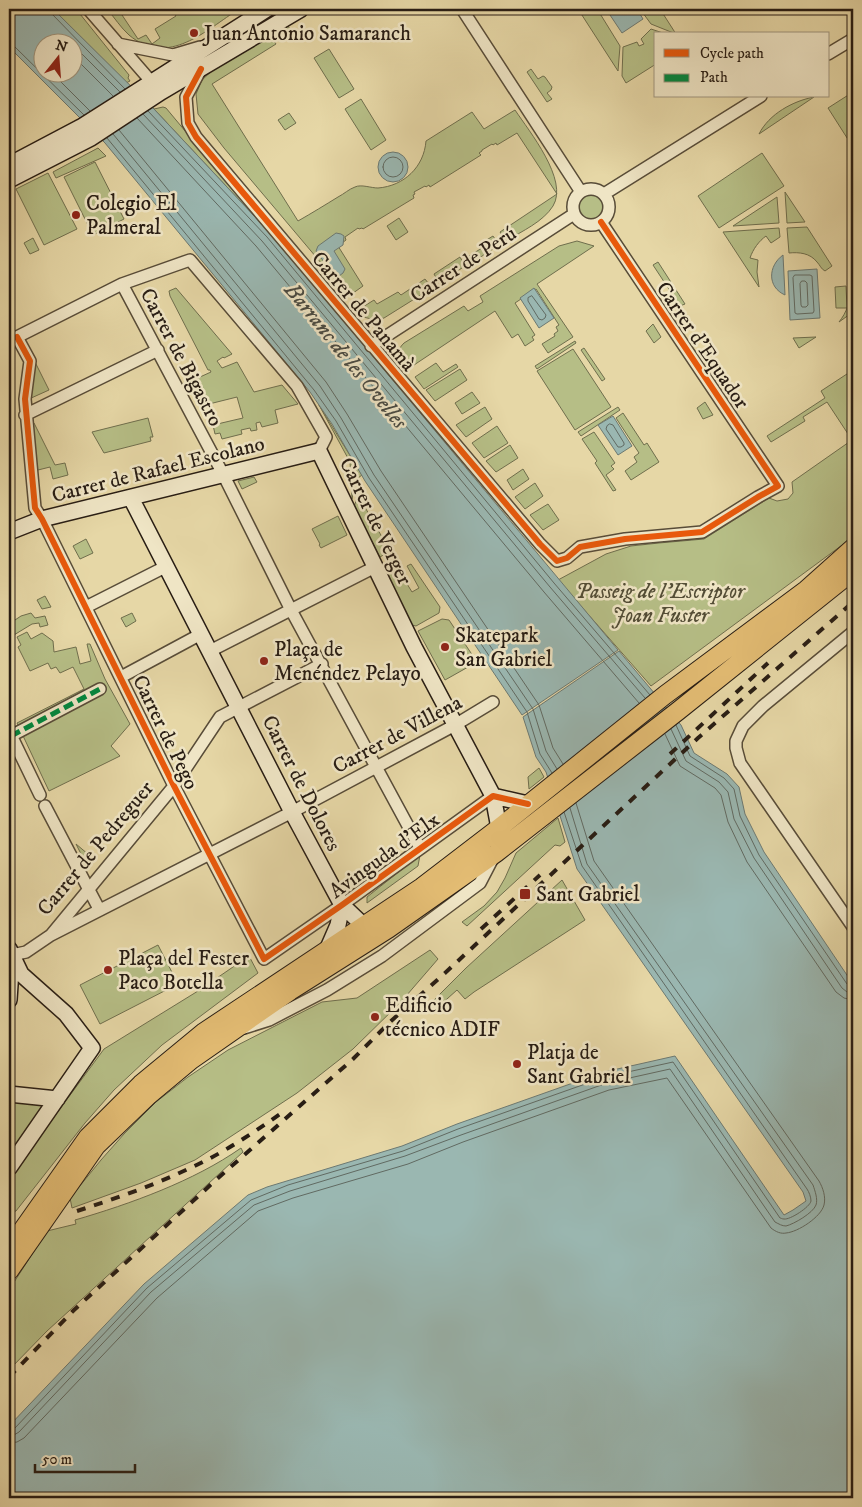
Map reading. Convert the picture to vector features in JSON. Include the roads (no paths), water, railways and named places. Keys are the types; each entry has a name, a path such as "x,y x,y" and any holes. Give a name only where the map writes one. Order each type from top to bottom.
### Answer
{"main road":[{"name":"Avinguda d'Elx","path":"9,1249 88,1137 141,1084 204,1032 422,886 499,828 665,695 806,590 853,548"},
{"path":"9,1271 96,1146 148,1095 228,1033 388,929 496,853 853,571"}],"street":[{"path":"88,9 156,87"},
{"path":"9,165 86,133 156,87 214,43 267,9"},
{"path":"156,87 202,69 301,9"},
{"path":"462,9 581,192"},
{"path":"830,53 853,39"},
{"path":"118,44 173,55 214,43"},
{"name":"Carrer de Panamà","path":"202,69 186,97 188,123 196,137 371,346 540,544 557,561"},
{"path":"604,194 758,98"},
{"path":"9,180 69,150 86,133"},
{"path":"9,165 17,168 29,164 55,150 69,150"},
{"path":"588,189 604,194 608,201 609,209 601,222 589,225 580,221 574,214 574,199 581,192 588,189"},
{"name":"Carrer de Perú","path":"371,346 574,214"},
{"name":"Carrer d'Equador","path":"557,561 567,558 580,547 625,539 702,532 778,486 601,222"},
{"name":"Carrer de Verger","path":"122,284 190,260 297,386 326,438 318,451 414,647 493,796"},
{"path":"13,339 122,284"},
{"name":"Carrer de Bigastro","path":"122,284 292,610"},
{"name":"Carrer de Pego","path":"13,339 30,361 25,399 25,416 35,508 208,854 264,958"},
{"path":"25,416 158,350"},
{"name":"Carrer de Rafael Escolano","path":"9,532 42,519 318,451"},
{"path":"131,498 239,706 322,664"},
{"path":"86,607 166,566"},
{"path":"210,651 375,567"},
{"path":"292,610 420,848"},
{"path":"853,632 748,720 739,733 736,748 740,763 853,927"},
{"path":"121,677 201,634"},
{"path":"98,909 10,734 100,689"},
{"name":"Carrer de Villena","path":"51,935 98,909 292,812 455,725 493,702"},
{"name":"Carrer de Pedreguer","path":"10,953 26,952 51,935 174,786 220,717 239,706"},
{"name":"Carrer de Dolores","path":"239,706 292,812 342,905"},
{"path":"228,1033 269,1020 328,990 382,956 480,882 496,853 499,828 493,796 528,804"},
{"name":"Avinguda d'Elx","path":"264,958 342,905 493,796"},
{"name":"Avinguda d'Elx","path":"342,905 363,925 370,928 388,929"},
{"name":"Avinguda d'Elx","path":"328,948 338,925 342,905"},
{"path":"9,1000 10,953"},
{"path":"9,1168 92,1048 66,1014 22,974 10,953"},
{"path":"9,1094 57,1099"}],"water":[{"path":"9,9 53,9 76,32 32,32 32,70 9,47"},
{"path":"606,9 637,9 643,19 622,33"},
{"name":"Barranc de les Ovelles","path":"82,38 154,109 270,233 618,650 522,715 365,481 332,424 310,392 105,143 44,82 82,82"},
{"path":"393,152 399,153 407,161 407,173 399,181 393,182 387,181 379,173 378,167 379,161 387,153"},
{"path":"336,233 344,236 343,245 334,251 345,269 339,276 333,274 316,251 318,246"},
{"path":"783,255 785,295 775,287 772,276 774,265"},
{"path":"817,269 820,318 790,320 788,271"},
{"path":"534,288 554,318 539,328 520,298"},
{"path":"613,416 632,446 618,455 598,425"},
{"path":"619,651 681,725 694,753 727,774 739,787 745,814 764,852 853,984 853,1498 9,1498 9,1426 144,1284 248,1195 267,1187 402,1146 457,1124 604,1072 675,1056 784,1215 806,1201 803,1192 577,869 546,772 536,757 523,717"}],"railway":[{"path":"9,1377 74,1310 217,1179 353,1059 390,1022 698,738 853,602"},
{"path":"670,754 768,663"},
{"path":"481,929 540,875"},
{"path":"77,1211 147,1187 201,1163 237,1143 283,1112"}],"place":[{"name":"Juan Antonio Samaranch","path":"194,33"},
{"name":"Colegio El Palmeral","path":"76,215"},
{"name":"Skatepark San Gabriel","path":"445,647"},
{"name":"Plaça de Menéndez Pelayo","path":"264,661"},
{"name":"Sant Gabriel","path":"525,894"},
{"name":"Plaça del Fester Paco Botella","path":"108,970"},
{"name":"Edificio técnico ADIF","path":"375,1017"},
{"name":"Platja de Sant Gabriel","path":"517,1064"}],"park label":[{"name":"Passeig de l'Escriptor Joan Fuster","path":"660,603"}]}
